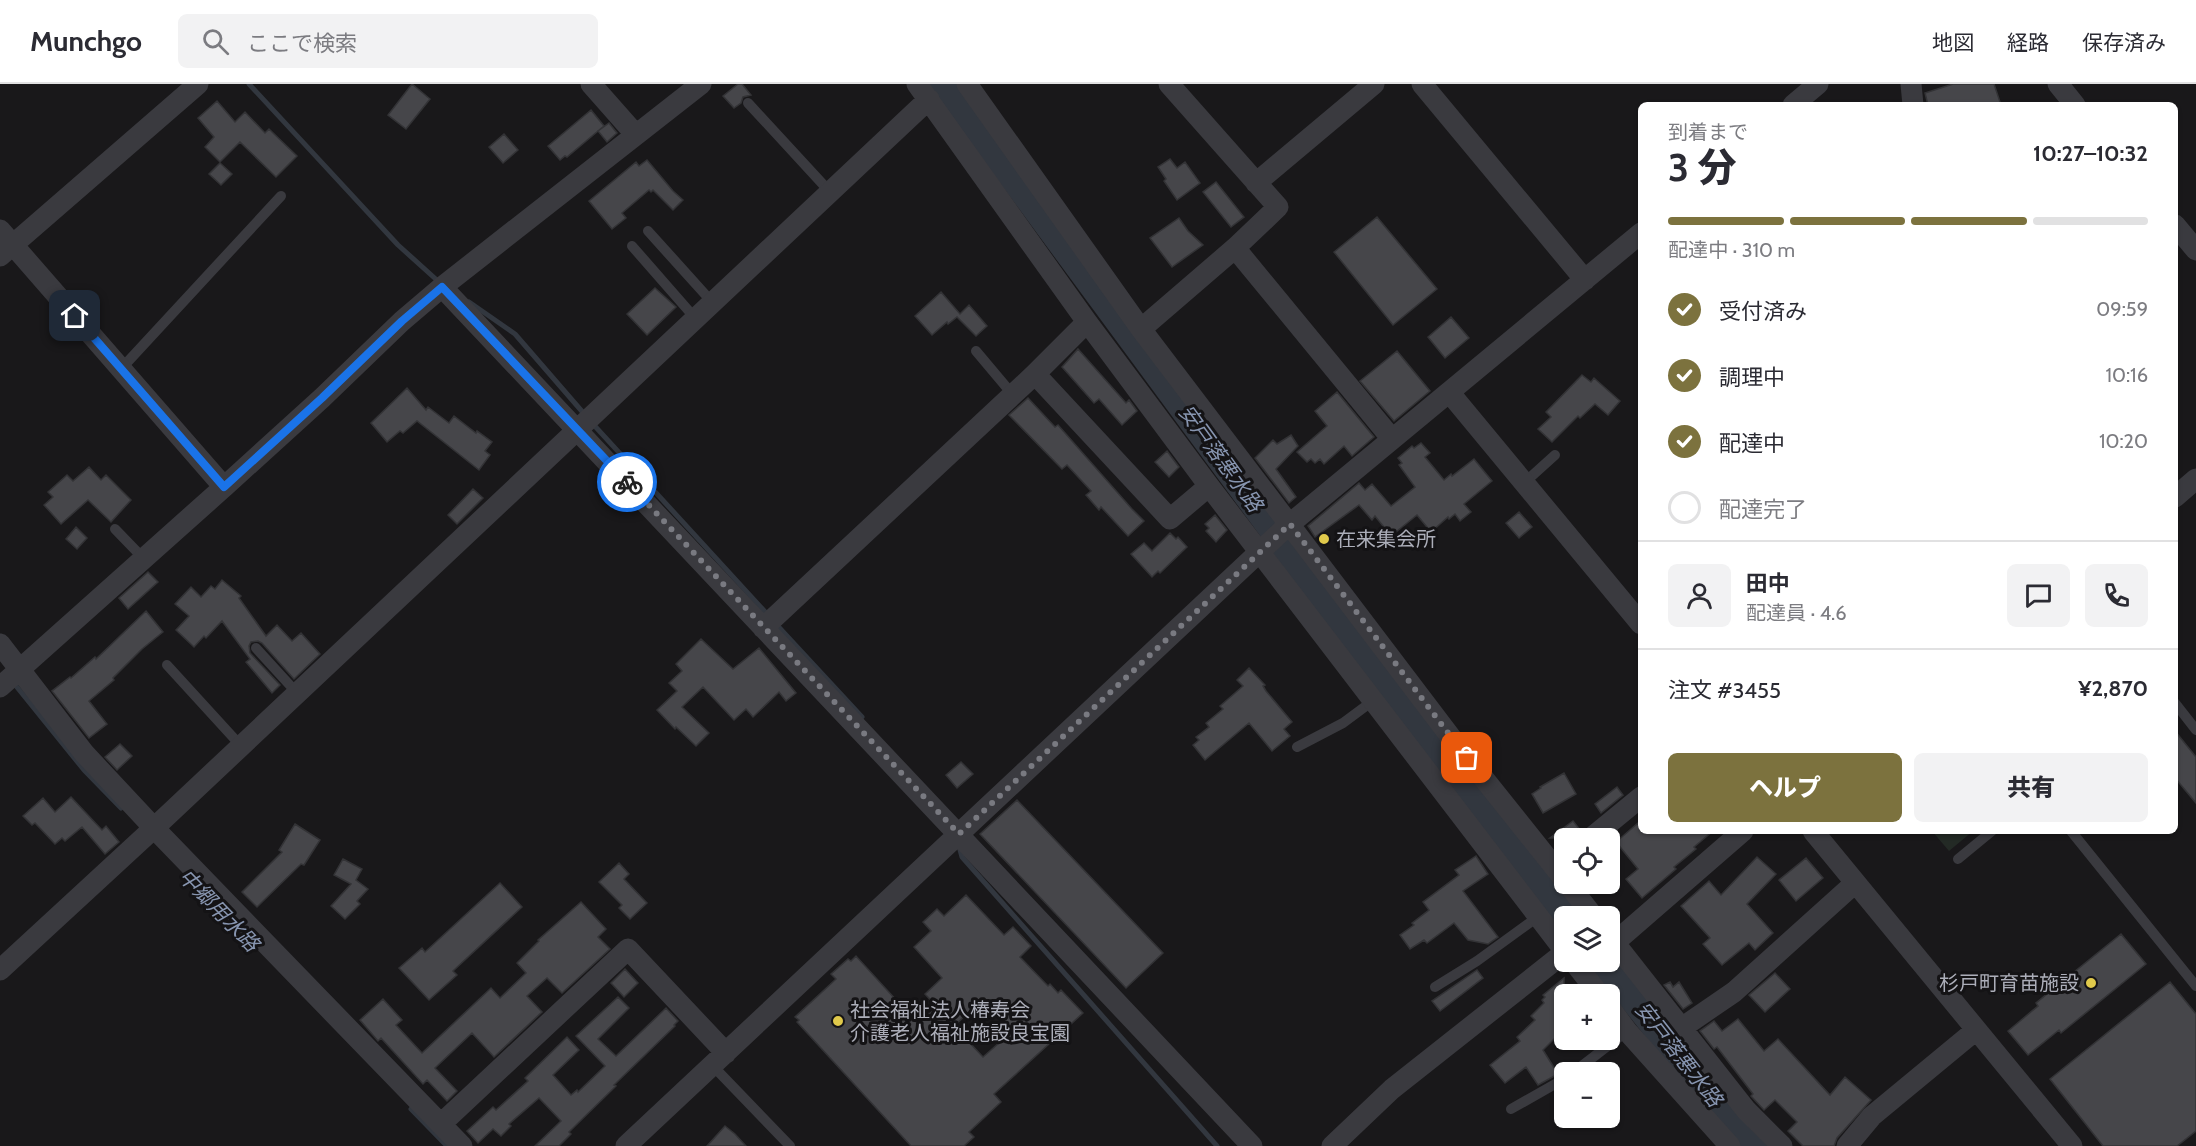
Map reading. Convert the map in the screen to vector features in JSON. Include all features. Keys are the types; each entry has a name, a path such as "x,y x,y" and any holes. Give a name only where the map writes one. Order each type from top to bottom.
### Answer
{"street":[{"path":"198,84 4,244 121,369 224,487"},
{"path":"591,84 636,135"},
{"path":"0,687 322,398 402,321 701,84"},
{"path":"967,84 1141,329 1287,526 1453,740 1554,862"},
{"path":"1141,329 1235,248 1278,207 1169,84"},
{"path":"1256,183 1374,84"},
{"path":"1422,84 1585,280"},
{"path":"1797,102 1818,84"},
{"path":"1911,84 1913,102"},
{"path":"2058,84 2073,102"},
{"path":"0,970 830,192 923,91 1087,322 1209,486 1263,548 1374,700 1554,938"},
{"path":"2178,229 2196,250"},
{"path":"626,1146 1287,526 1638,236"},
{"path":"1235,248 1392,439"},
{"path":"442,287 1252,1146"},
{"path":"763,628 1013,395 1087,322"},
{"path":"1035,374 1170,519 1209,486"},
{"path":"1449,392 1638,620"},
{"path":"2178,495 2196,480"},
{"path":"0,644 84,753 462,1146"},
{"path":"1604,828 1638,800"},
{"path":"1620,933 1739,834"},
{"path":"1815,834 2072,1146"},
{"path":"1680,1029 1734,992 1855,883"},
{"path":"441,1124 628,950 719,1059"},
{"path":"1620,950 1746,1110 1782,1146"},
{"path":"1332,1146 1392,1089 1554,960"},
{"path":"1582,972 1591,984"},
{"path":"1620,1022 1730,1146"},
{"path":"1847,1146 1872,1116 1976,1030"}],"lane":[{"path":"748,103 830,192"},
{"path":"121,369 281,196"},
{"path":"648,231 712,302"},
{"path":"632,246 695,318"},
{"path":"976,351 1013,395"},
{"path":"1524,483 1555,455"},
{"path":"115,529 144,559"},
{"path":"256,648 297,693"},
{"path":"167,665 241,746"},
{"path":"1297,747 1343,723 1374,700"},
{"path":"2178,707 2196,730"},
{"path":"1958,859 1988,834"},
{"path":"2073,834 2196,986"},
{"path":"1435,987 1477,961 1539,916"},
{"path":"1587,1062 1627,1031"},
{"path":"719,1059 790,1146"},
{"path":"1511,1109 1554,1085"}],"shaded area":[{"path":"1935,834 1969,834 1949,851"}],"building":[{"path":"412,84 430,99 406,129 388,115"},
{"path":"738,84 742,84 751,95 743,97 741,103 734,108 723,96"},
{"path":"1953,84 1994,84 2000,102 1927,102 1925,93"},
{"path":"217,101 235,122 245,112 265,133 269,129 297,156 276,177 240,142 220,162 205,147 214,137 198,118"},
{"path":"591,110 604,126 567,157 560,160 548,146"},
{"path":"609,123 617,133 607,142 598,131"},
{"path":"504,134 518,150 503,163 489,147"},
{"path":"1170,159 1177,168 1185,162 1200,183 1177,200 1158,167"},
{"path":"647,160 683,200 673,210 653,190 651,192 649,190 622,213 626,218 612,229 589,201 636,162 639,166"},
{"path":"220,163 232,174 221,185 209,174"},
{"path":"1216,182 1244,217 1231,227 1203,192"},
{"path":"1377,217 1437,289 1393,325 1334,252"},
{"path":"1179,218 1188,231 1203,245 1172,267 1150,238"},
{"path":"655,288 676,307 647,335 627,314"},
{"path":"941,292 960,314 969,305 987,326 976,336 957,317 932,335 915,316"},
{"path":"1451,317 1469,338 1445,358 1428,337"},
{"path":"1078,349 1126,403 1129,400 1137,411 1122,425 1099,399 1094,403 1062,367"},
{"path":"1397,351 1430,391 1394,421 1360,381"},
{"path":"1582,375 1591,382 1594,378 1620,401 1608,415 1595,404 1580,418 1578,416 1552,442 1538,429 1551,417 1546,412"},
{"path":"407,388 426,410 428,407 449,423 454,416 492,442 485,451 490,455 479,470 417,421 403,433 400,431 387,442 371,423"},
{"path":"1337,392 1374,437 1352,456 1344,446 1324,464 1320,459 1315,463 1311,459 1307,462 1297,452 1327,426 1315,411"},
{"path":"1028,398 1055,427 1058,425 1144,521 1128,536 1101,507 1099,510 1086,495 1091,491 1067,465 1062,469 1009,415"},
{"path":"1291,435 1298,446 1276,469 1296,497 1289,503 1255,458 1273,440 1277,444"},
{"path":"1421,443 1430,453 1425,457 1444,480 1474,459 1492,481 1464,504 1471,512 1460,521 1455,514 1449,519 1448,517 1431,532 1417,515 1391,536 1375,516 1372,520 1359,505 1315,537 1308,526 1359,483 1365,490 1372,484 1391,506 1415,487 1399,465 1402,463 1398,458 1412,446 1414,448"},
{"path":"1167,451 1179,467 1169,477 1155,462"},
{"path":"89,467 101,480 106,475 131,500 111,522 88,500 61,524 44,505 53,497 48,492 67,475 73,481"},
{"path":"473,489 483,498 457,524 448,515"},
{"path":"1519,512 1532,527 1519,538 1506,523"},
{"path":"1215,515 1227,530 1216,542 1206,531 1209,528 1205,524"},
{"path":"76,527 87,538 77,549 66,539"},
{"path":"1170,533 1176,539 1178,537 1187,547 1160,573 1158,571 1152,577 1131,554 1144,543 1152,551"},
{"path":"148,572 158,582 128,609 119,598"},
{"path":"222,580 241,596 239,598 266,636 277,625 292,641 301,633 320,654 294,679 262,643 251,642 250,653 280,685 272,693 246,662 250,659 222,621 194,647 176,630 189,616 175,604 191,587 201,597 211,586 215,589"},
{"path":"146,611 163,632 142,649 113,678 114,680 89,701 107,724 89,738 52,691 95,657 96,659"},
{"path":"701,639 733,669 759,648 796,693 786,701 779,692 753,717 746,709 734,720 703,687 682,707 709,733 696,746 657,710 677,691 669,683 682,671 676,664"},
{"path":"1249,668 1265,685 1263,686 1266,691 1292,722 1284,729 1290,736 1272,751 1249,723 1205,760 1193,745 1199,740 1196,737 1209,727 1206,723 1223,709 1220,706 1243,686 1237,680"},
{"path":"2178,735 2196,757 2196,803 2178,782"},
{"path":"120,744 132,756 117,770 105,757"},
{"path":"961,762 973,774 957,788 946,775"},
{"path":"1564,773 1576,794 1543,813 1532,794"},
{"path":"1617,787 1623,795 1601,813 1595,804"},
{"path":"71,797 102,830 106,826 119,842 105,854 82,827 65,841 62,838 55,844 35,823 32,825 23,816 43,798 55,812"},
{"path":"1017,800 1163,953 1126,988 980,834"},
{"path":"1573,821 1579,828 1564,828"},
{"path":"1638,823 1638,834 1709,834 1694,847 1696,849 1674,867 1676,869 1642,898 1626,879 1638,869 1620,847 1620,839"},
{"path":"295,824 320,840 304,865 301,864 257,907 242,892 282,852 279,850"},
{"path":"1476,856 1488,874 1463,891 1498,937 1488,944 1468,940 1454,923 1427,943 1424,940 1410,949 1400,935 1429,910 1423,902 1459,875 1455,870"},
{"path":"1757,857 1776,874 1747,904 1773,933 1755,950 1749,943 1722,965 1703,944 1710,938 1681,906 1709,881 1721,895"},
{"path":"1806,858 1823,878 1796,901 1779,880"},
{"path":"343,859 362,869 356,880 368,889 357,901 360,904 345,919 331,906 351,884 334,875"},
{"path":"619,863 629,874 624,879 647,903 630,919 619,908 622,905 599,882"},
{"path":"500,883 522,907 453,971 457,975 429,1000 399,968 422,948 425,952"},
{"name":"社会福祉法人椿寿会 介護老人福祉施設良宝園","path":"966,895 1004,935 1013,927 1031,946 1020,957 1048,986 1050,984 1058,993 1061,990 1083,1013 994,1094 1001,1102 969,1132 974,1137 964,1146 911,1146 797,1022 799,1020 795,1017 836,979 831,974 848,959 851,961 856,956 918,1024 937,1007 925,994 942,978 914,947 931,931 923,922 937,909 944,916","holes":["984,998 1005,1019 999,1025 1008,1035 983,1057 954,1026"]},
{"path":"581,902 606,929 598,937 610,949 562,993 547,978 527,996 542,1012 494,1057 472,1033 435,1068 457,1091 447,1101 427,1080 423,1084 381,1038 378,1041 360,1020 383,999 402,1020 396,1025 422,1053 491,988 500,998 526,973 517,963 538,940"},
{"name":"杉戸町育苗施設","path":"2121,934 2146,964 2061,1033 2059,1030 2028,1055 2008,1031 2038,1006 2036,1003"},
{"path":"625,969 638,983 624,997 611,983"},
{"path":"1477,970 1483,978 1440,1011 1432,1001"},
{"path":"1775,973 1790,989 1765,1012 1749,995"},
{"path":"1670,982 1673,987 1679,982 1692,1003 1683,1009 1664,985"},
{"path":"2170,982 2196,1014 2196,1131 2177,1146 2103,1146 2050,1079"},
{"path":"1554,986 1554,1039 1543,1050 1554,1068 1554,1076 1538,1085 1526,1067 1505,1083 1490,1065 1520,1041 1517,1037 1535,1020 1531,1016 1544,1003 1543,995"},
{"path":"618,997 629,1008 598,1039 616,1056 666,1008 678,1021 569,1132 571,1134 559,1146 535,1146 561,1121 539,1098 509,1124 511,1126 501,1136 493,1129 478,1143 467,1131 493,1107 496,1110 528,1081 525,1078 567,1037 579,1050 553,1075 571,1095 577,1090 578,1092 605,1066 576,1036"},
{"path":"1738,1019 1764,1051 1778,1039 1830,1095 1845,1077 1871,1100 1837,1138 1834,1146 1803,1146 1788,1131 1797,1122 1775,1100 1764,1110 1751,1096 1753,1094 1717,1047 1714,1049 1700,1031 1714,1021 1722,1031"},
{"path":"725,1126 735,1134 746,1146 707,1146"}],"waterway":[{"path":"249,84 398,245 439,282"},
{"name":"安戸落悪水路","path":"941,84 975,124 1436,749 1561,906"},
{"path":"469,302 515,334 586,416"},
{"path":"592,423 768,615"},
{"path":"774,622 862,717"},
{"name":"中郷用水路","path":"12,681 84,770 121,808"},
{"path":"959,846 962,857 1217,1146"},
{"name":"安戸落悪水路","path":"1613,972 1752,1146"},
{"name":"中郷用水路","path":"411,1109 447,1146"}],"way so far":[{"path":"627,482 959,834 1290,524 1467,758"}],"place":[{"name":"在来集会所","path":"1324,539"},
{"name":"杉戸町育苗施設","path":"2091,983"},
{"name":"社会福祉法人椿寿会 介護老人福祉施設良宝園","path":"838,1021"}],"route":[{"path":"75,316 224,487 402,321 442,287 627,482"}]}
